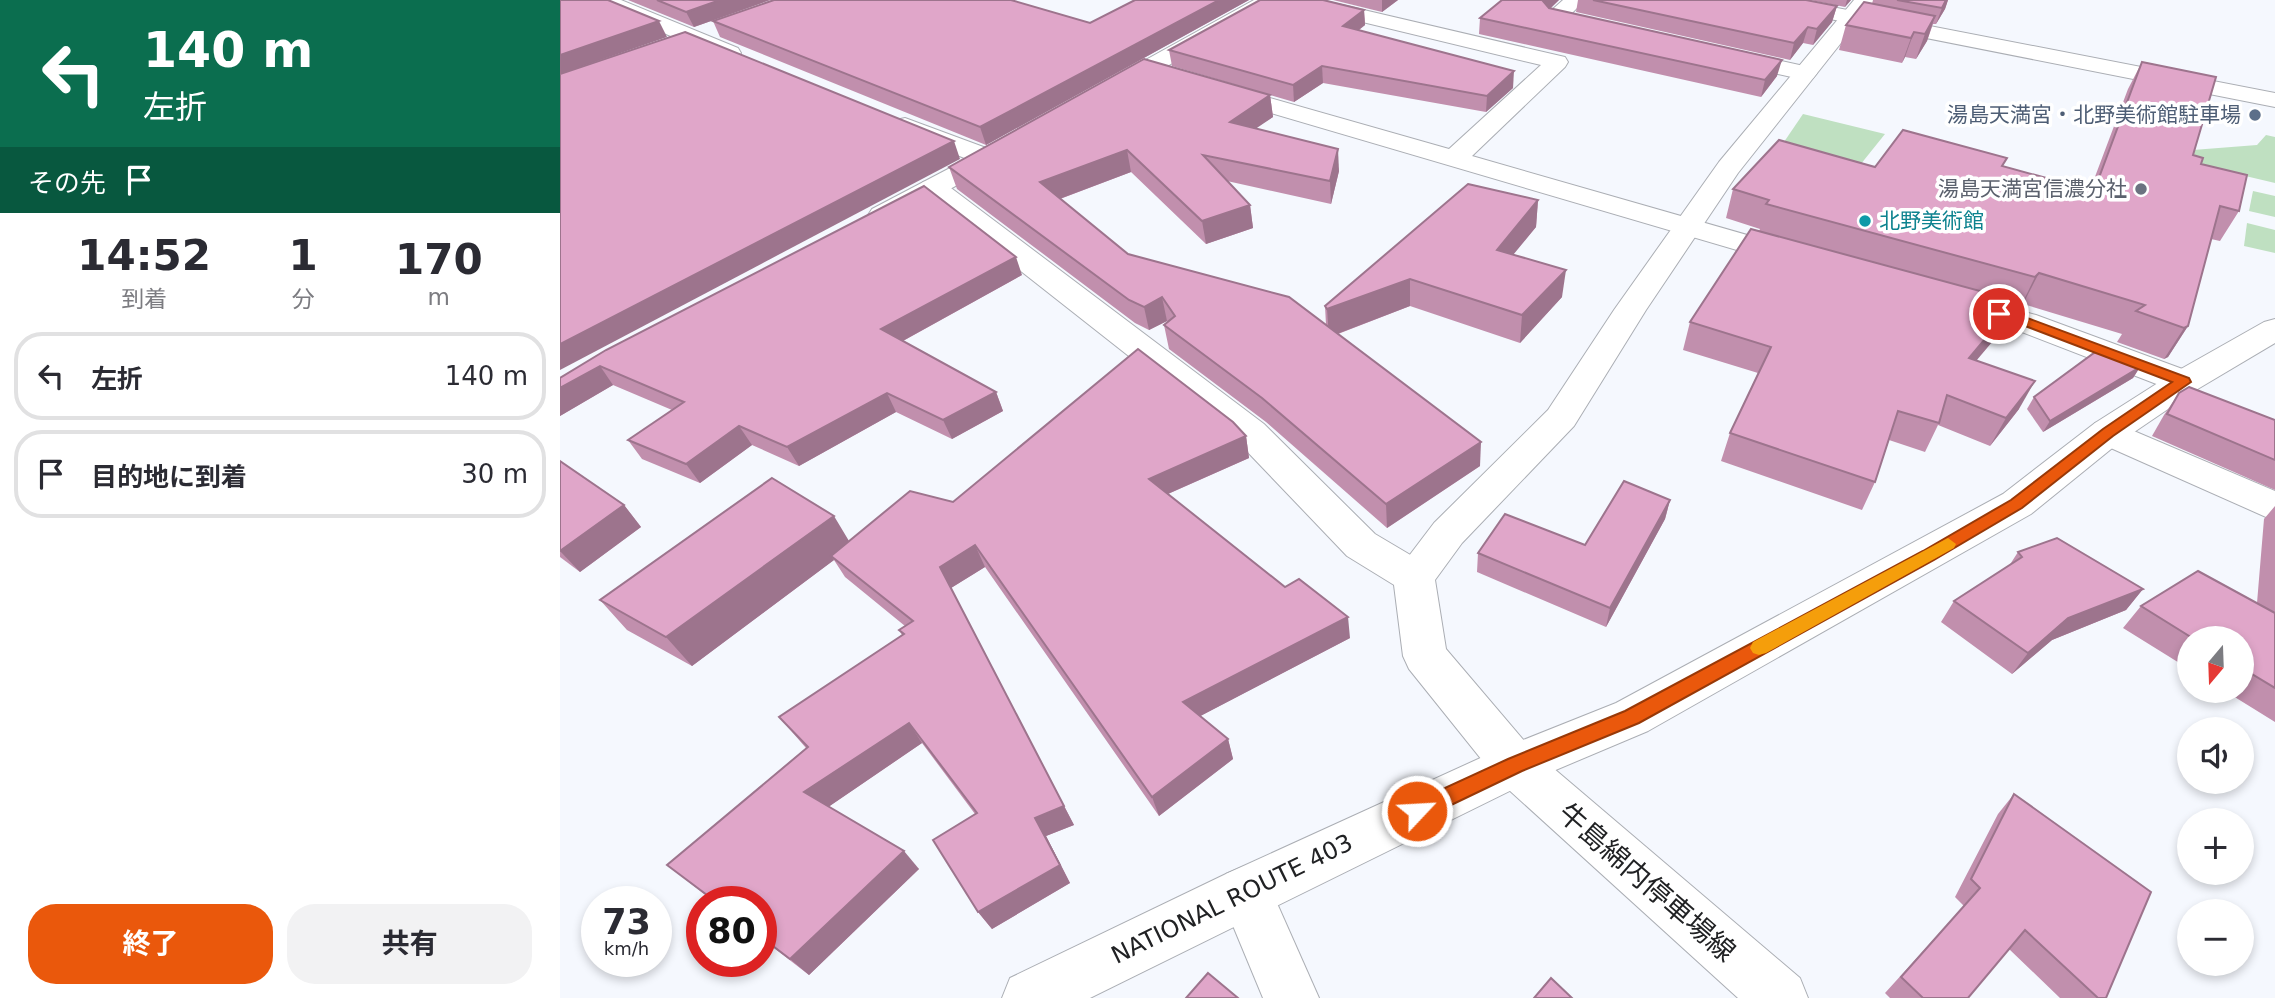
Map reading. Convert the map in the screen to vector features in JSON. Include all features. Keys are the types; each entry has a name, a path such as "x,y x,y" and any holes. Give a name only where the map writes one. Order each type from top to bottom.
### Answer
{"main road":[{"path":"603,0 745,60"},
{"path":"1090,101 1269,0"},
{"path":"1295,0 1557,62 1454,159"},
{"path":"1575,0 1555,17 1621,32"},
{"path":"1764,0 1859,9 2275,100"},
{"path":"933,188 1251,433 1361,545 1414,577 1448,533 1561,418 1630,310 1728,168 1859,9"},
{"path":"670,47 720,29"},
{"path":"1713,52 1805,73"},
{"path":"1146,69 1173,77"},
{"path":"1200,85 1823,265"},
{"path":"886,117 988,158"},
{"path":"860,226 1022,139"},
{"path":"1931,295 2025,321 2184,382"},
{"name":"NATIONAL ROUTE 403","path":"1030,998 1245,892 1515,765 1632,717 2017,504 2108,432 2184,382 2275,329"},
{"path":"2108,432 2275,507"},
{"name":"牛島綿内停車場線","path":"1414,577 1425,656 1515,765 1780,998"},
{"path":"1245,892 1291,998"}],"green space":[{"path":"1803,114 1885,134 1844,185 1769,164"},
{"path":"2266,135 2275,137 2275,183 2182,161 2180,151 2257,145"},
{"path":"2253,191 2275,196 2275,217 2249,211"},
{"path":"2247,223 2275,230 2275,253 2244,246"}],"building":[{"path":"560,0 608,0 659,21 560,55"},
{"path":"657,0 720,0 686,12"},
{"path":"774,0 1011,0 1090,23 1135,0 1219,0 980,127 713,21"},
{"path":"1260,0 1323,0 1364,10 1343,26 1514,71 1487,96 1322,66 1293,85 1169,50"},
{"path":"1502,0 1544,0 1549,8 1782,60 1765,80 1480,18"},
{"path":"1593,0 1806,0 1837,6 1817,29 1808,27 1794,43"},
{"path":"1897,0 1946,0 1942,8"},
{"path":"1864,2 1935,16 1925,34 1914,32 1911,38 1846,25"},
{"path":"685,32 954,141 560,344 560,74"},
{"path":"1144,59 1270,95 1230,122 1338,149 1330,181 1203,155 1250,205 1202,221 1127,150 1040,182 1128,254 1289,297 1481,442 1386,504 1262,398 1164,325 1175,316 1162,297 1144,307 1129,300 949,167"},
{"path":"2142,62 2216,77 2193,155 2203,158 2201,164 2247,175 2239,211 2220,206 2188,326 2184,328 2136,311 2145,305 2039,273 2035,277 1766,204 1769,200 1733,189 1779,140 1875,167 1903,130 2007,158 2002,166 2094,191"},
{"path":"1468,184 1538,200 1497,250 1566,270 1522,315 1410,279 1327,309 1325,306"},
{"path":"924,186 1016,257 881,329 996,392 943,420 887,393 787,447 739,426 686,464 628,440 684,402 600,366 560,388 560,378 606,350"},
{"path":"1751,229 2017,301 1969,358 2035,381 2006,418 1947,395 1939,423 1898,411 1875,482 1730,433 1771,347 1690,322"},
{"path":"1138,349 1233,422 1246,436 1149,479 1285,587 1299,579 1348,617 1183,702 1228,739 1152,797 975,545 940,567 1064,806 1035,818 1060,865 978,912 933,840 977,813 909,723 804,792 904,851 790,959 777,949 777,886 695,886 667,865 808,747 779,717 904,634 899,630 913,621 831,556 910,491 953,502"},
{"path":"2098,350 2140,367 2050,421 2034,397"},
{"path":"2189,387 2275,420 2275,460 2167,414 2179,393"},
{"path":"560,461 624,505 560,551"},
{"path":"772,478 834,516 666,637 600,600"},
{"path":"1624,481 1670,500 1610,608 1478,553 1505,514 1585,545"},
{"path":"2057,538 2143,589 2068,618 2028,653 1954,601 2022,557 2018,552"},
{"path":"2198,571 2275,613 2275,688 2254,675 2254,626 2177,626 2177,628 2141,606"},
{"path":"2014,794 2151,892 2106,998 2098,998 2025,930 1968,998 1923,998 1901,977 1980,888 1971,879"},
{"path":"1208,973 1238,998 1186,998"},
{"path":"1551,978 1572,998 1534,998"}],"slow traffic":[{"path":"1759,648 1948,544"}],"place":[{"name":"湯島天満宮・北野美術館駐車場","path":"2255,115"},
{"name":"湯島天満宮信濃分社","path":"2141,189"},
{"name":"北野美術館","path":"1865,221"}],"route":[{"path":"1417,811 1515,765 1632,717 1928,555 2017,504 2108,432 2184,382 2025,321 1999,314"}]}
